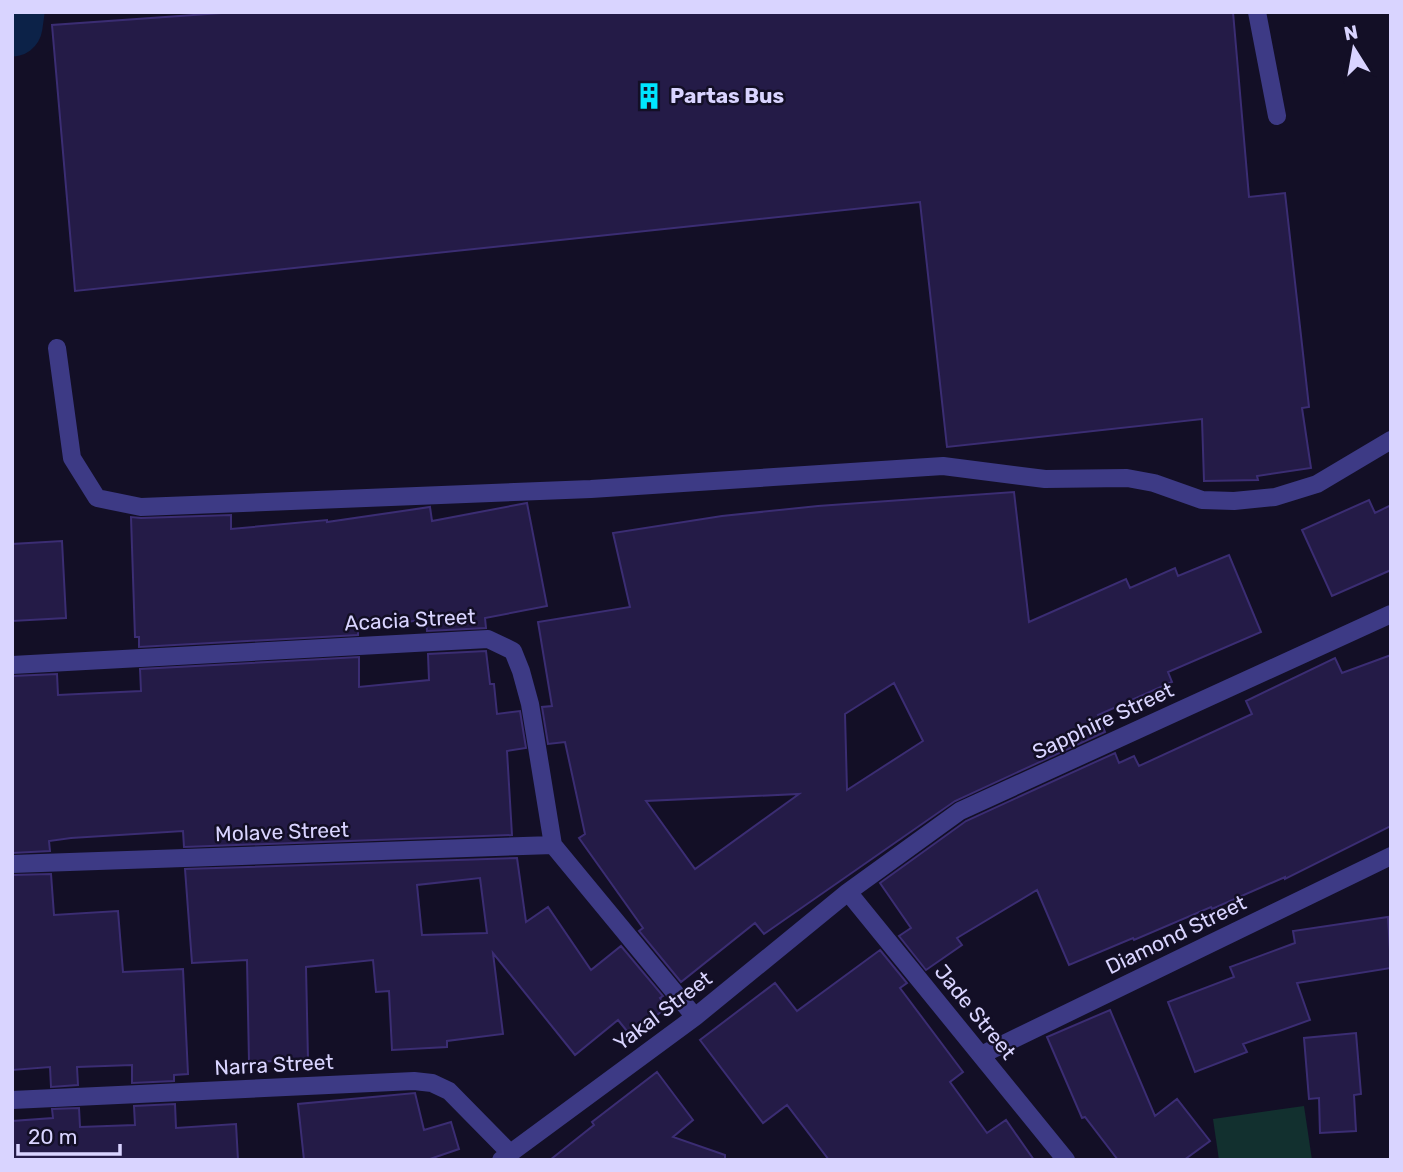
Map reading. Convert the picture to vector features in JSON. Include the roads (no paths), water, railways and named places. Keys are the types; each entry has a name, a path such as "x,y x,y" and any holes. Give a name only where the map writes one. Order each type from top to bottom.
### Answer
{"street":[{"path":"1257,12 1277,116"},
{"path":"57,348 72,458 97,498 141,507 592,489 943,467 1045,479 1127,478 1154,483 1202,500 1234,501 1275,496 1317,485 1391,440"},
{"name":"Sapphire Street","path":"848,892 960,811 1391,614"},
{"name":"Acacia Street","path":"12,665 488,639 513,651 521,671 530,704 553,845"},
{"path":"553,845 695,1017"},
{"name":"Molave Street","path":"12,864 553,845"},
{"name":"Diamond Street","path":"981,1055 1391,856"},
{"name":"Yakal Street","path":"505,1156 695,1017 848,892"},
{"name":"Jade Street","path":"848,892 1066,1160"},
{"name":"Narra Street","path":"12,1100 414,1081 432,1083 449,1091 505,1156"}],"waterway":[{"path":"12,26 14,12"}],"place":[{"name":"Partas Bus","path":"649,96"}]}
